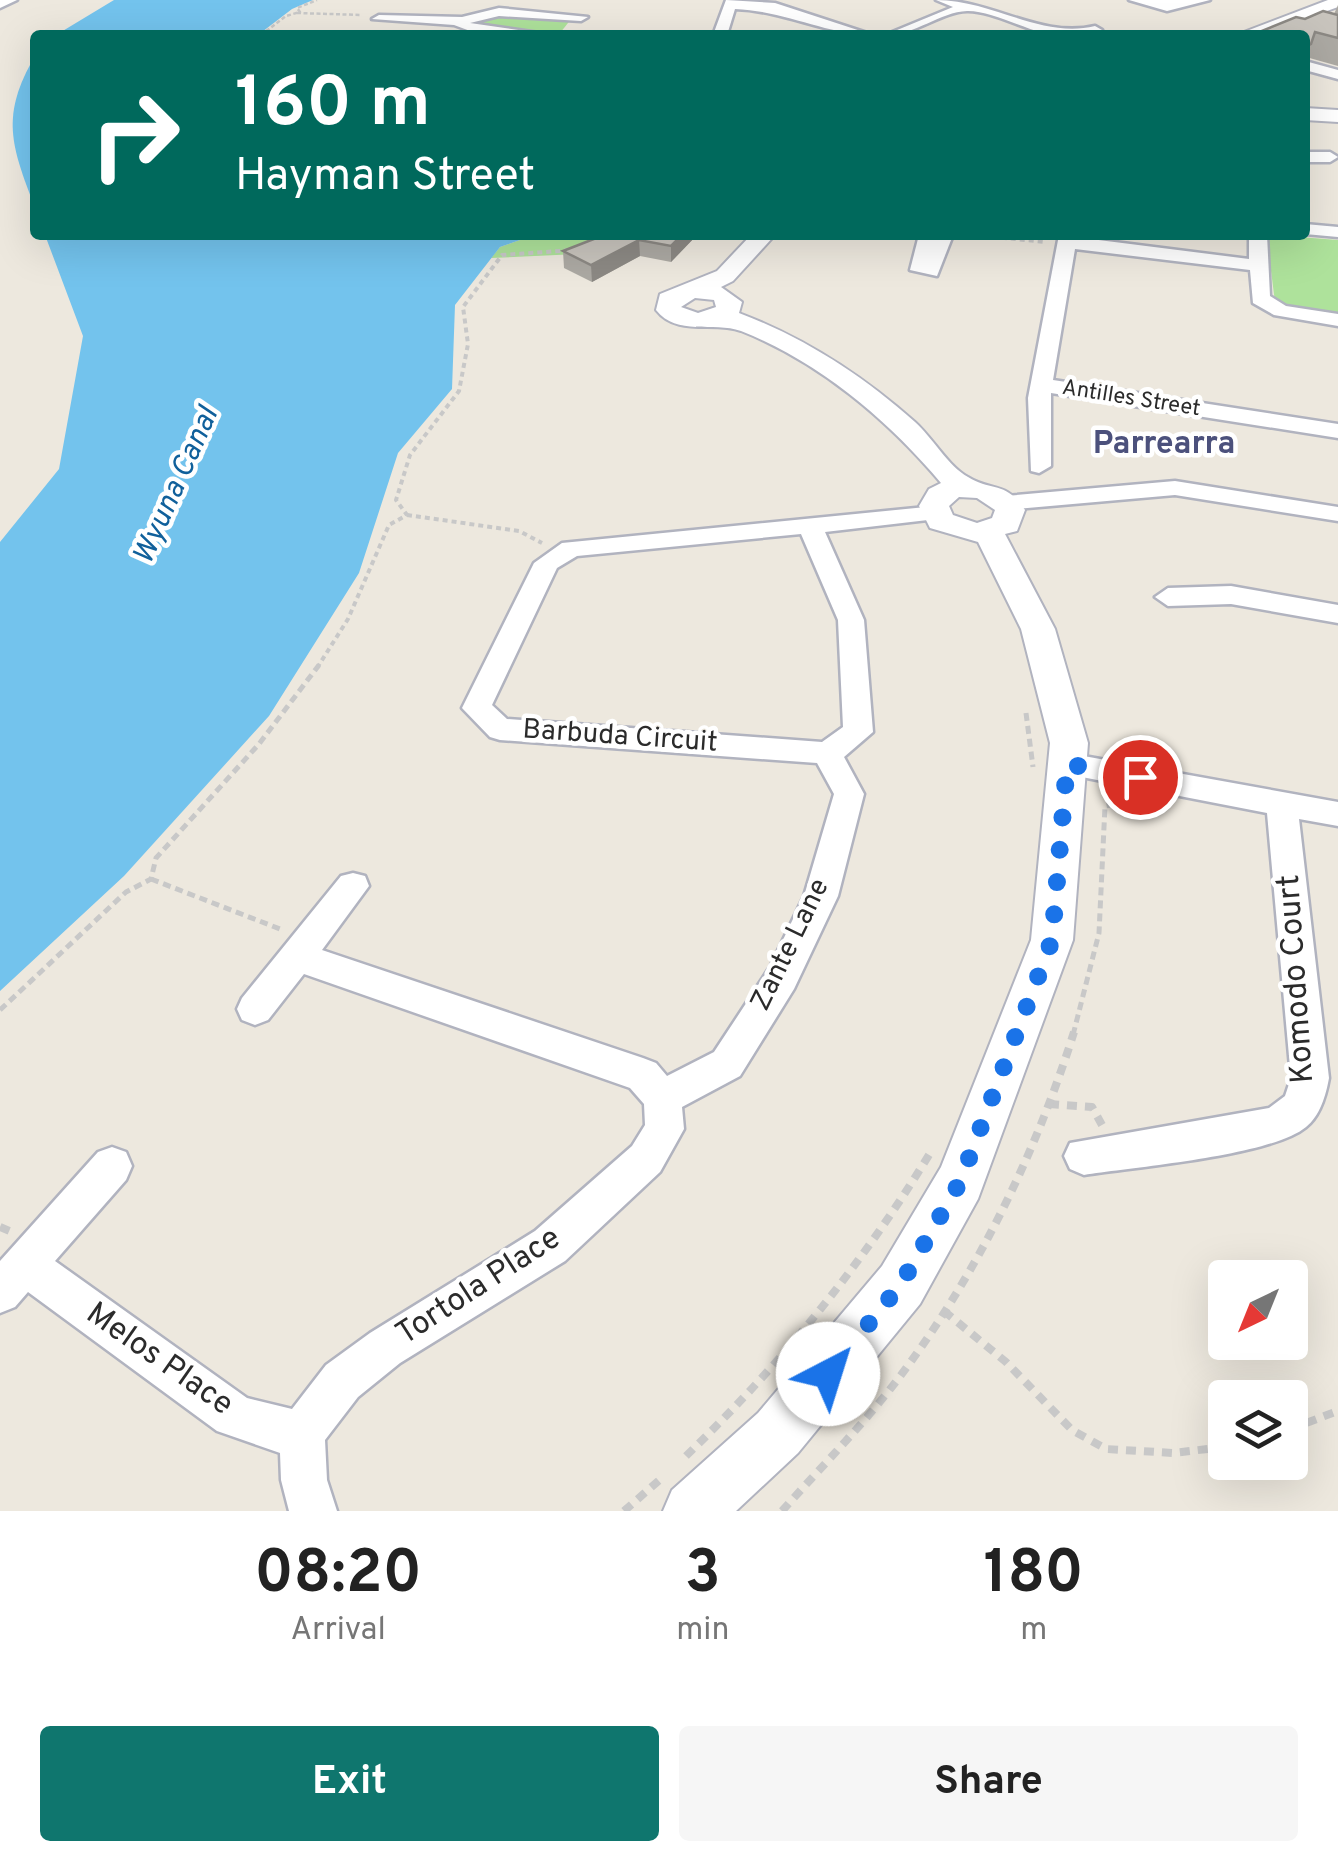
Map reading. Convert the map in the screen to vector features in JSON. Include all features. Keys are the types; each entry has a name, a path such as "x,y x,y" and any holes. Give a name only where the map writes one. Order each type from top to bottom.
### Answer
{"street":[{"path":"0,4 11,0"},
{"path":"573,30 592,0"},
{"path":"942,0 1045,30"},
{"path":"1136,0 1168,7 1204,0"},
{"path":"1258,30 1338,2"},
{"path":"722,30 732,3 774,8 849,30"},
{"path":"905,30 966,7"},
{"path":"379,19 462,21 485,12 581,17"},
{"path":"462,21 466,29 479,30"},
{"path":"1313,67 1338,74"},
{"path":"1310,115 1337,119"},
{"path":"1310,156 1335,158"},
{"path":"1310,229 1338,232"},
{"path":"759,240 725,276 674,295 666,304 668,310 693,320 725,307 775,240"},
{"path":"927,240 919,270 926,273 930,272 942,240"},
{"path":"1039,466 1044,385 1068,240"},
{"path":"1075,240 1261,266"},
{"path":"1258,240 1260,299 1281,312 1338,320"},
{"path":"725,307 847,378 920,440 960,487"},
{"name":"Antilles Street","path":"1044,385 1338,431"},
{"path":"693,1511 778,1433 901,1284 960,1182 1052,940 1050,771 1069,742 1038,629 991,492 960,487 936,499 936,514"},
{"path":"556,555 570,549 936,514 951,526 1175,488 1338,514"},
{"path":"810,524 851,620 858,732 828,753"},
{"name":"Barbuda Circuit","path":"556,555 547,562 476,708 500,728 828,753"},
{"path":"1168,597 1231,595 1338,614"},
{"name":"Zante Lane","path":"662,1098 727,1064 782,978 821,896 849,794 828,753"},
{"path":"1050,771 1338,814"},
{"name":"Komodo Court","path":"1100,1153 1271,1126 1293,1118 1306,1101 1310,1078 1282,804"},
{"path":"255,1009 354,886"},
{"path":"305,951 644,1074 662,1098"},
{"name":"Tortola Place","path":"302,1434 342,1381 386,1348 550,1246 646,1159 664,1129 662,1098"},
{"path":"13,1279 112,1166"},
{"name":"Melos Place","path":"13,1279 233,1415 270,1429 302,1434"},
{"path":"302,1434 304,1480 313,1511"}],"path":[{"path":"297,14 297,8 317,0"},
{"path":"270,30 297,14 371,15 379,19"},
{"path":"407,515 396,500 410,455 460,391 468,344 463,307 502,255 590,245"},
{"path":"152,880 156,858 285,717 376,567 389,525 407,515 519,530 532,534 556,555"},
{"path":"1025,706 1050,771"},
{"path":"0,1010 126,892 152,880 232,907 305,951"},
{"path":"1048,1104 1092,1107 1100,1153"},
{"path":"680,1462 753,1392 848,1276 936,1142"},
{"path":"944,1311 1006,1362 1072,1430 1106,1449 1173,1453 1208,1449"},
{"path":"1308,1422 1338,1411"},
{"path":"624,1511 666,1474"}],"green space":[{"path":"483,14 572,18 562,30 474,29 467,23"},
{"path":"520,240 612,240 578,254 491,258 500,247"},
{"path":"1267,240 1338,240 1338,316 1291,309 1275,302"}],"water":[{"path":"114,0 313,0 292,9 265,30 64,30"},
{"path":"30,66 30,194 13,131 13,114"},
{"name":"Wyuna Canal","path":"47,240 520,240 500,247 455,305 452,389 398,453 359,573 269,716 124,876 0,991 0,542 59,469 83,336"}],"building":[{"path":"1323,11 1338,15 1338,38 1315,32 1310,44 1310,30 1264,30 1296,17 1305,19"},
{"path":"591,240 639,240 591,265 563,251"},
{"path":"639,240 677,240 671,246"}],"district":[{"name":"Parrearra","path":"1164,445"}],"route":[{"path":"828,1374 901,1284 960,1182 1052,940 1067,764 1140,777"}]}
